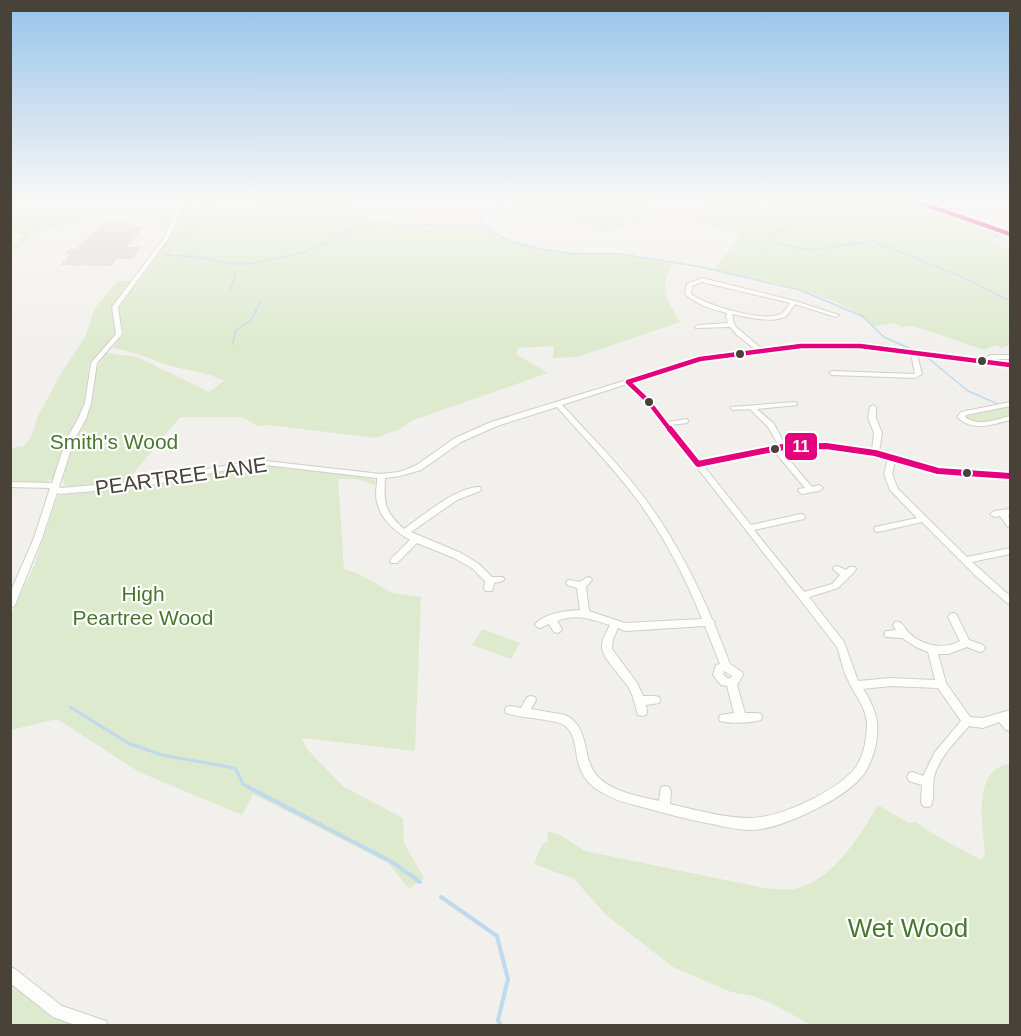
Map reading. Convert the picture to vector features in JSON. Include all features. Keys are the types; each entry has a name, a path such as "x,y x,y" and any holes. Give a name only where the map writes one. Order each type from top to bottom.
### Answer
{"street":[{"path":"10,605 56,488 70,440 88,403 94,363 120,334 115,307 158,249"},
{"path":"793,302 784,314 763,317 729,311 696,301 688,294 688,285 702,280 793,302 831,315"},
{"path":"729,311 730,325"},
{"path":"696,327 730,325 761,351"},
{"name":"PEARTREE LANE","path":"10,484 56,488 60,491 140,484 257,462 381,476 400,474 418,468 468,435 690,361 801,346 860,346 1011,365"},
{"path":"832,373 915,376 919,374 914,354"},
{"path":"990,362 990,357 993,356 1011,357"},
{"path":"510,711 525,711 536,716 565,720 572,725 580,740 585,771 591,780 622,797 734,822 751,824 786,817 856,776 868,756 872,723 869,710 856,685 841,645 642,394 628,382"},
{"path":"733,408 787,407 795,404"},
{"path":"1011,404 963,413 961,417 977,425 1011,418"},
{"path":"559,405 643,501 676,555 710,622 726,667 738,675 731,683 741,718"},
{"path":"752,407 771,426 780,448 810,489"},
{"path":"873,407 873,418 878,433 875,453"},
{"path":"666,424 687,420"},
{"path":"698,464 780,448 826,446 875,453 938,471 1011,476"},
{"path":"892,459 888,474 889,481 923,519 1011,601"},
{"path":"381,476 378,489 380,505 392,523 416,539 469,562 493,583"},
{"path":"404,532 454,498 477,489"},
{"path":"1002,513 1011,524"},
{"path":"884,530 923,519"},
{"path":"749,528 797,520"},
{"path":"393,561 416,539"},
{"path":"965,560 1011,551"},
{"path":"802,596 835,586 849,572 837,569"},
{"path":"570,583 585,583 585,613"},
{"path":"540,624 551,619 585,613 615,625 636,628 661,623 710,622"},
{"path":"953,617 966,643 980,648"},
{"path":"551,619 557,628"},
{"path":"615,625 608,639 607,649 630,679 642,707 655,700"},
{"path":"889,634 900,630 932,650 959,649 966,643"},
{"path":"932,650 941,684 968,721 983,723 1006,715 1011,727"},
{"path":"856,685 891,682 941,684"},
{"path":"525,711 531,700"},
{"path":"724,718 757,717"},
{"path":"927,802 930,791 927,782 943,749 968,721"},
{"path":"913,777 927,782"},
{"path":"664,806 665,791"},
{"path":"10,974 58,1012 101,1026"}],"green space":[{"name":"Smith's Wood","path":"550,249 577,253 622,253 673,264 665,287 668,300 680,322 577,357 553,358 554,346 518,348 516,354 548,373 411,421 400,429 376,438 269,425 257,426 242,417 180,417 127,481 84,487 65,486 63,477 67,457 87,415 98,365 106,353 137,357 209,392 224,381 113,348 124,333 117,307 142,278 160,250"},
{"path":"730,249 1010,249 1010,345 1002,348 995,345 984,350 914,326 903,327 895,323 874,326 860,315 822,297 776,283 714,269"},
{"path":"117,281 133,281 113,307 116,334 106,348 89,363 84,407 69,435 55,478 37,486 11,482 10,448 24,446 31,437 38,416 62,372 85,337 95,308"},
{"path":"1010,405 1010,417 976,424 963,417 965,415"},
{"name":"High Peartree Wood","path":"244,465 298,467 373,479 376,483 373,485 357,479 338,479 344,569 357,573 393,593 421,597 415,751 302,738 307,749 344,787 403,818 404,843 424,878 409,889 388,863 253,794 242,815 139,772 57,719 11,730 11,615 34,566 57,497"},
{"path":"482,629 520,643 511,659 472,645"},
{"name":"Wet Wood","path":"1010,764 1010,1025 811,1025 771,1003 753,996 731,992 673,967 606,915 574,879 534,864 542,844 548,841 547,831 560,835 585,851 764,888 793,889 807,885 832,868 853,844 878,805 909,823 916,822 981,860 985,855 982,815 984,787 989,776 998,768"},
{"path":"11,984 15,984 56,1019 75,1025 11,1026"}],"building":[{"path":"70,249 139,249 132,259 117,259 111,266 60,265 71,254 65,254"}],"waterway":[{"path":"172,249 165,255 200,257 229,264 251,264 310,249"},
{"path":"542,249 573,254 622,254 701,267 800,290 862,316 884,337 915,351"},
{"path":"806,249 814,249"},
{"path":"894,249 960,276 1010,301"},
{"path":"230,291 236,273"},
{"path":"233,344 235,331 252,319 261,300"},
{"path":"928,358 968,391 998,404"},
{"path":"70,707 128,743 162,755 235,768 243,784 251,788"},
{"path":"248,787 392,862 420,882"},
{"path":"441,897 497,936 508,979 498,1020 501,1026"}],"transit line":[{"name":"11","path":"628,382 700,359 801,346 860,346 1010,365"},
{"name":"11","path":"628,382 648,401 698,464 783,447 826,446 875,453 938,471 1010,476"}]}
